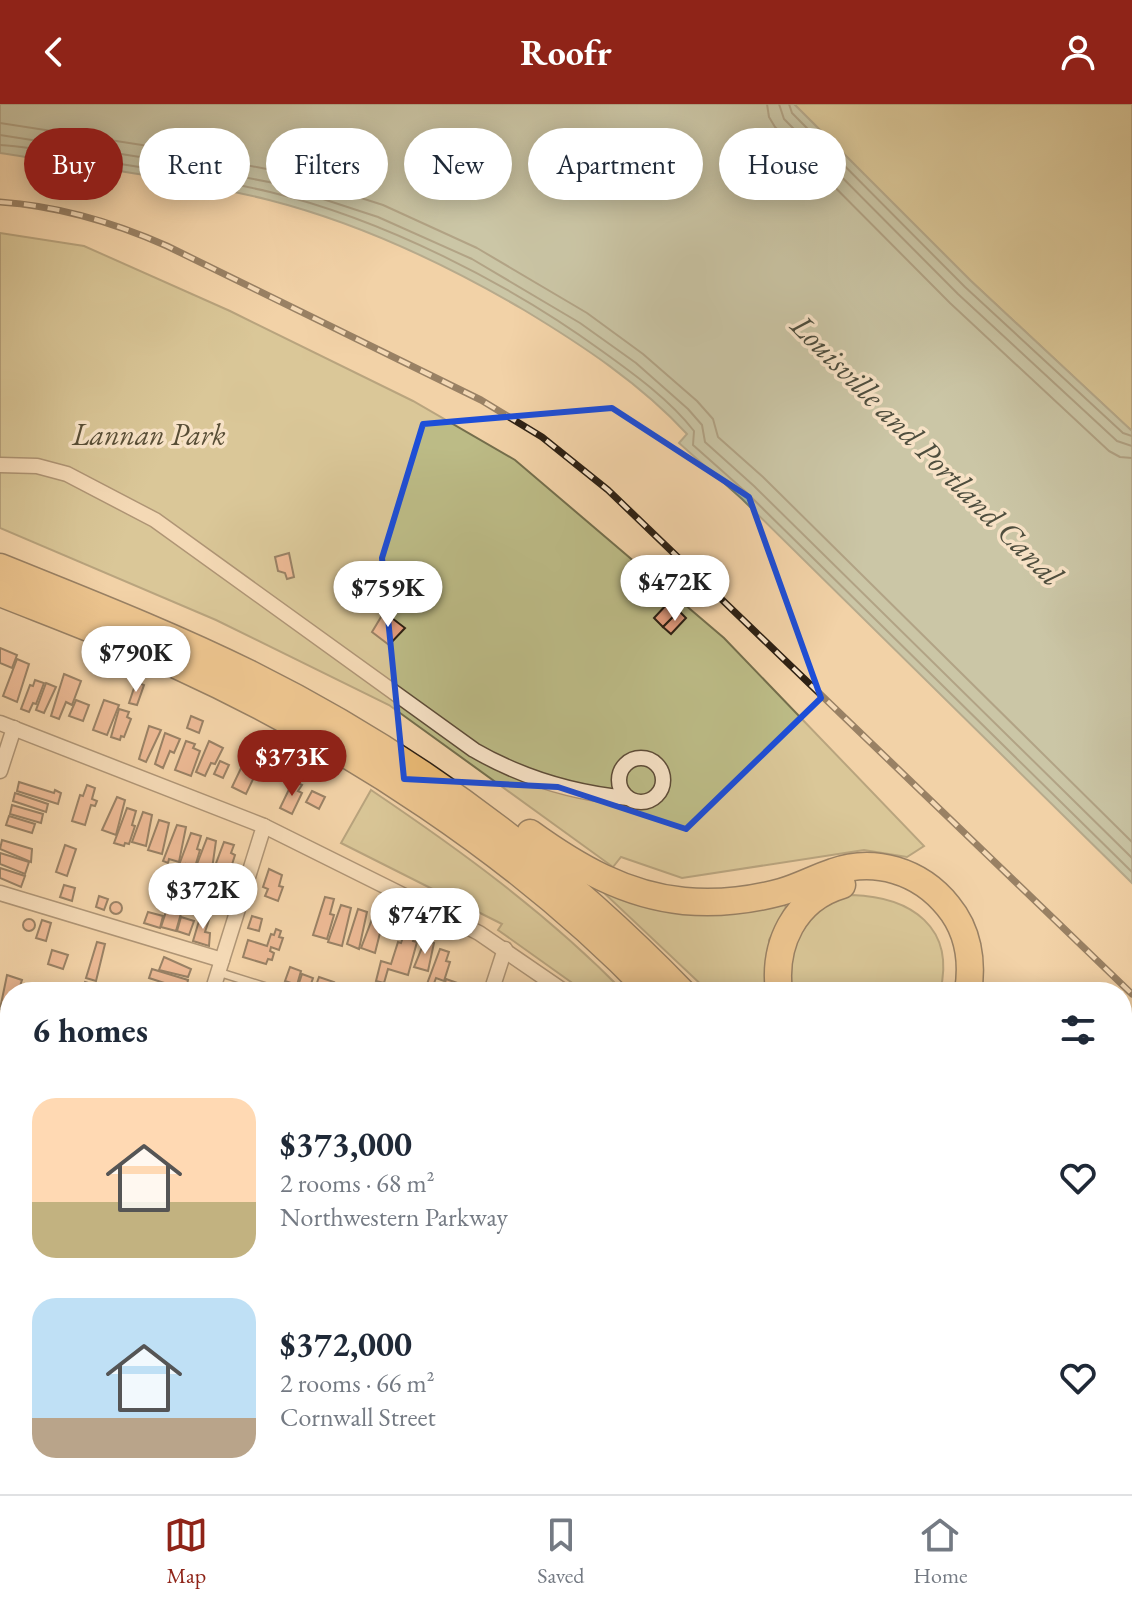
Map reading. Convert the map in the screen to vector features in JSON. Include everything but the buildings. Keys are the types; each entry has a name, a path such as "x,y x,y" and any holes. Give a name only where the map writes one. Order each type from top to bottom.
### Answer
{"highway":[{"path":"0,567 152,628 253,675 350,728 496,827 616,927 672,982"},
{"path":"0,593 173,664 229,691 325,742 398,786 551,900 640,982"},
{"path":"442,788 515,822 601,878 663,898 709,902 758,897 856,866 881,866 910,875 935,892 958,920 969,953 968,982"},
{"path":"778,982 780,952 785,934 796,915 831,888 864,882 887,884 907,892 934,913 945,930 952,951 953,982"}],"street":[{"path":"0,465 37,466 67,474 155,520 474,750 497,763 562,787 628,798"},
{"path":"0,771 7,726 264,826 479,933 551,982"},
{"path":"215,982 264,826"},
{"path":"0,893 220,966"},
{"path":"494,982 505,949"}],"lane":[{"path":"220,966 258,982"}],"highlighted area":[{"path":"612,408 749,497 821,698 686,829 558,787 404,779 382,558 423,424"}],"green space":[{"path":"794,104 1132,104 1132,431 971,281 846,156 846,128 818,128"},
{"name":"Lannan Park","path":"0,233 84,246 230,311 413,401 515,460 724,638 924,846 907,857 864,850 682,878 621,857 613,867 389,705 216,620 0,528"},
{"path":"371,790 502,884 614,982 571,982 498,930 502,924 341,843"},
{"path":"603,892 784,901 786,909 769,940 771,982 698,982"},
{"path":"852,895 873,897 910,909 935,933 941,950 941,982 789,982 790,959 797,937 809,918"}],"water":[{"name":"Louisville and Portland Canal","path":"0,104 794,104 818,128 719,128 719,200 846,200 846,156 971,281 1132,431 1132,883 742,499 679,443 687,434 631,382 589,351 463,276 336,220 269,200 388,200 388,128 266,128 266,199 250,196 250,128 139,128 139,175 123,172 123,128 24,128 24,157 0,153"}],"railway":[{"path":"0,202 85,216 167,246 481,400 542,437 608,490 1120,982"}]}
